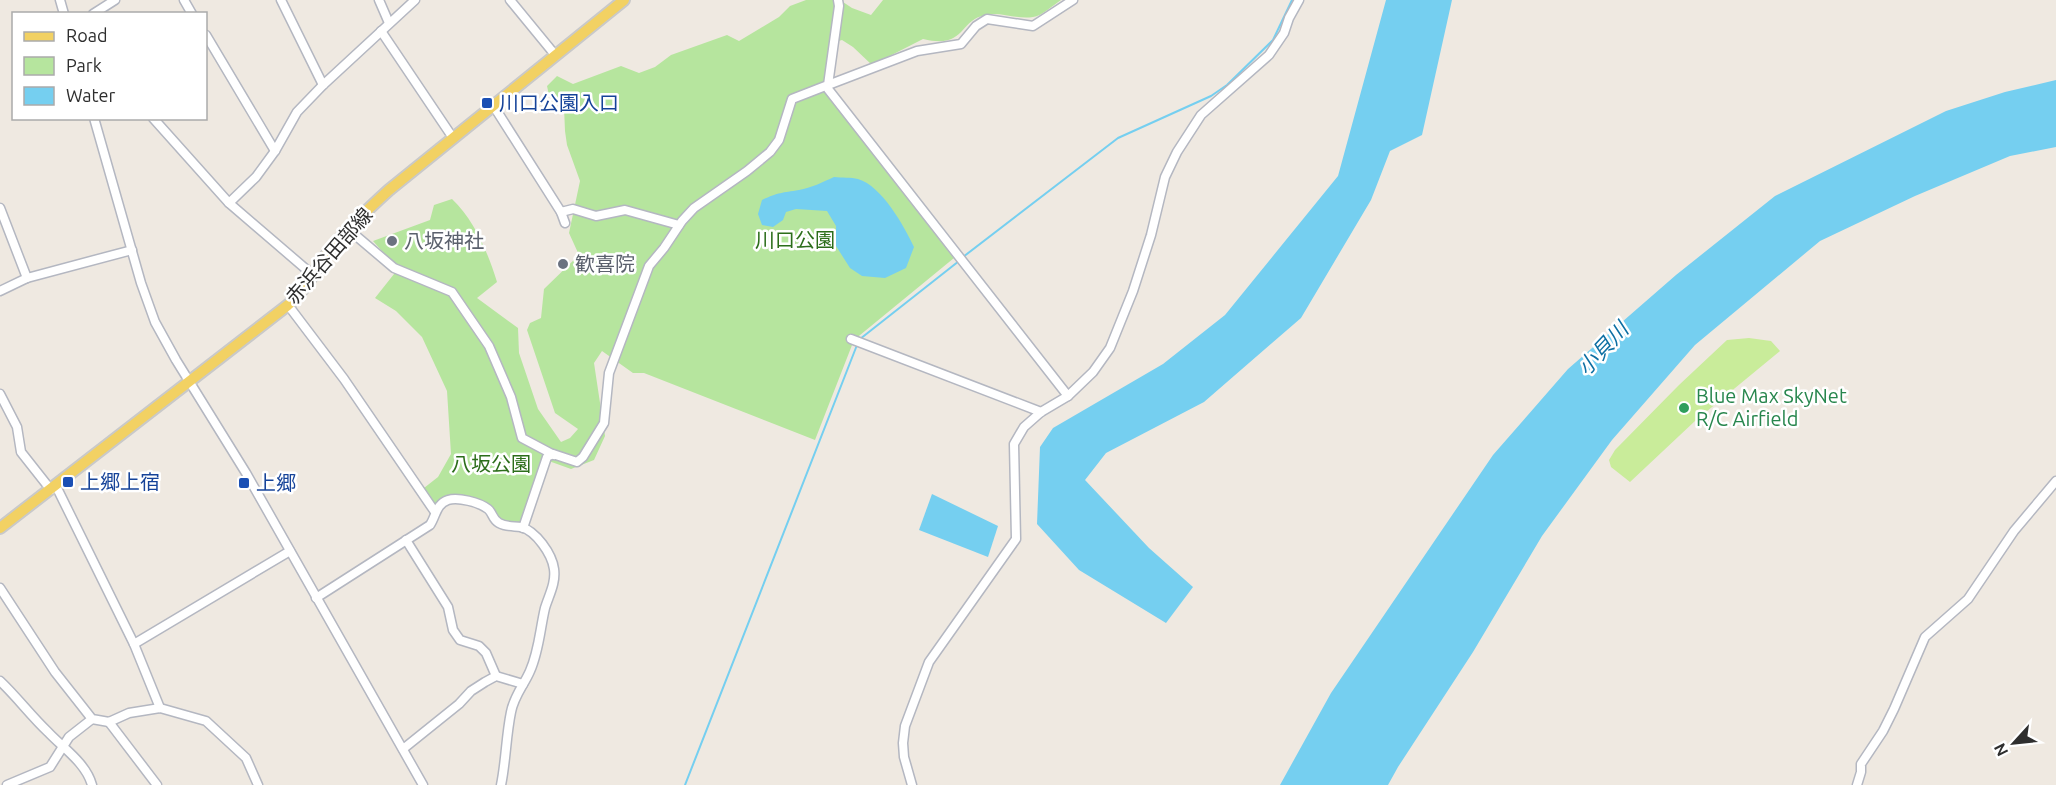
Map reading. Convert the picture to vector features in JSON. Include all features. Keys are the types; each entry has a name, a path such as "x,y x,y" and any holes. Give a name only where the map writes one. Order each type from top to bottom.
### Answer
{"main road":[{"name":"赤浜谷田部線","path":"0,528 288,305 306,287 328,252 348,229 389,190 624,0"}],"street":[{"path":"96,12 115,0"},
{"path":"281,0 323,84"},
{"path":"379,0 389,23"},
{"path":"229,203 256,177 275,151 297,112 323,84 415,0"},
{"path":"510,0 556,56"},
{"path":"838,0 828,89 1068,396"},
{"path":"348,229 394,268 452,292 489,346 511,397 522,438 554,455 577,462 583,457 604,423 609,373 649,266 694,208 770,153 778,140 792,99 917,51 961,44 976,26 987,20 1033,26 1073,0"},
{"path":"912,785 904,757 905,726 929,662 1016,539 1014,444 1024,427 1041,412 1068,396 1093,372 1110,348 1133,291 1151,235 1165,177 1177,152 1201,115 1269,55 1284,33 1299,0"},
{"path":"381,31 453,138"},
{"path":"207,37 275,151"},
{"path":"493,105 561,212 565,222"},
{"path":"95,120 155,322 246,473 423,785"},
{"path":"155,120 229,203 314,276"},
{"path":"0,208 27,278"},
{"path":"561,212 573,209 596,216 625,210 680,225"},
{"path":"0,291 27,278 132,250"},
{"path":"288,305 344,379 435,512"},
{"path":"851,339 1041,412"},
{"path":"0,394 17,427 21,452 53,488 134,644 160,708"},
{"path":"522,528 547,457 554,455"},
{"path":"1857,785 1861,764 1887,723 1925,637 1968,599 2014,531 2056,481"},
{"path":"316,598 430,525 435,512 442,503 451,499 488,509 494,520 504,526 522,528 534,535 543,545 554,566 554,583 530,673 516,694 511,711 501,785"},
{"path":"406,540 448,607 453,630 460,640 478,646 486,653 496,676"},
{"path":"134,644 290,551"},
{"path":"0,588 55,672 92,719 109,722 129,713 160,708 206,721 246,758 258,785"},
{"path":"403,749 459,704 471,691 496,676 523,684"},
{"path":"0,681 48,733 64,745 90,777 92,785"},
{"path":"7,785 50,767 69,737 92,719"},
{"path":"109,722 157,785"}],"green space":[{"path":"806,0 840,0 852,8 871,15 883,0 1061,0 1033,17 991,14 976,18 954,37 937,41 923,39 872,65 842,40 832,43 824,87 954,258 854,340 815,440 644,373 633,373 602,351 594,363 605,436 594,460 571,469 546,460 523,528 504,526 474,500 443,500 435,505 424,488 438,477 451,454 447,391 422,337 396,311 375,298 398,269 373,241 430,220 434,205 452,199 480,238 497,282 477,298 518,328 519,353 538,409 561,442 570,438 578,429 555,413 527,330 530,323 541,318 544,289 579,255 569,233 580,181 567,145 564,107 549,95 547,86 557,76 573,84 621,66 639,73 655,67 671,55 727,35 739,41 779,17 790,6"},
{"name":"Blue Max SkyNet R/C Airfield","path":"1749,338 1771,341 1780,351 1695,421 1630,482 1611,467 1609,460 1615,450 1727,340"}],"water":[{"path":"1386,0 1452,0 1422,135 1390,151 1371,200 1301,318 1204,402 1106,453 1085,480 1149,548 1193,587 1166,623 1079,570 1037,524 1040,447 1053,428 1163,364 1225,315 1338,176"},
{"name":"小貝川","path":"2056,80 2056,147 2010,156 1915,196 1820,241 1695,345 1612,440 1542,536 1473,652 1388,785 1280,785 1331,693 1493,455 1568,369 1676,275 1775,196 1946,111 2005,92"},
{"path":"834,177 858,179 867,183 884,198 914,247 906,268 885,278 862,276 850,268 836,246 836,226 827,211 796,209 786,212 783,220 773,227 762,225 758,214 762,200 777,194 808,188"},
{"path":"932,494 998,526 988,557 919,530"}],"waterway":[{"path":"963,257 1118,138 1211,96 1227,85 1273,40 1292,0"},
{"path":"860,339 959,261"},
{"path":"685,785 857,345"}],"place":[{"name":"川口公園入口","path":"487,103"},
{"name":"八坂神社","path":"392,241"},
{"name":"歓喜院","path":"563,264"},
{"name":"Blue Max SkyNet R/C Airfield","path":"1684,408"},
{"name":"上郷上宿","path":"68,482"},
{"name":"上郷","path":"244,483"}],"park label":[{"name":"川口公園","path":"795,240"},
{"name":"八坂公園","path":"491,464"}]}
